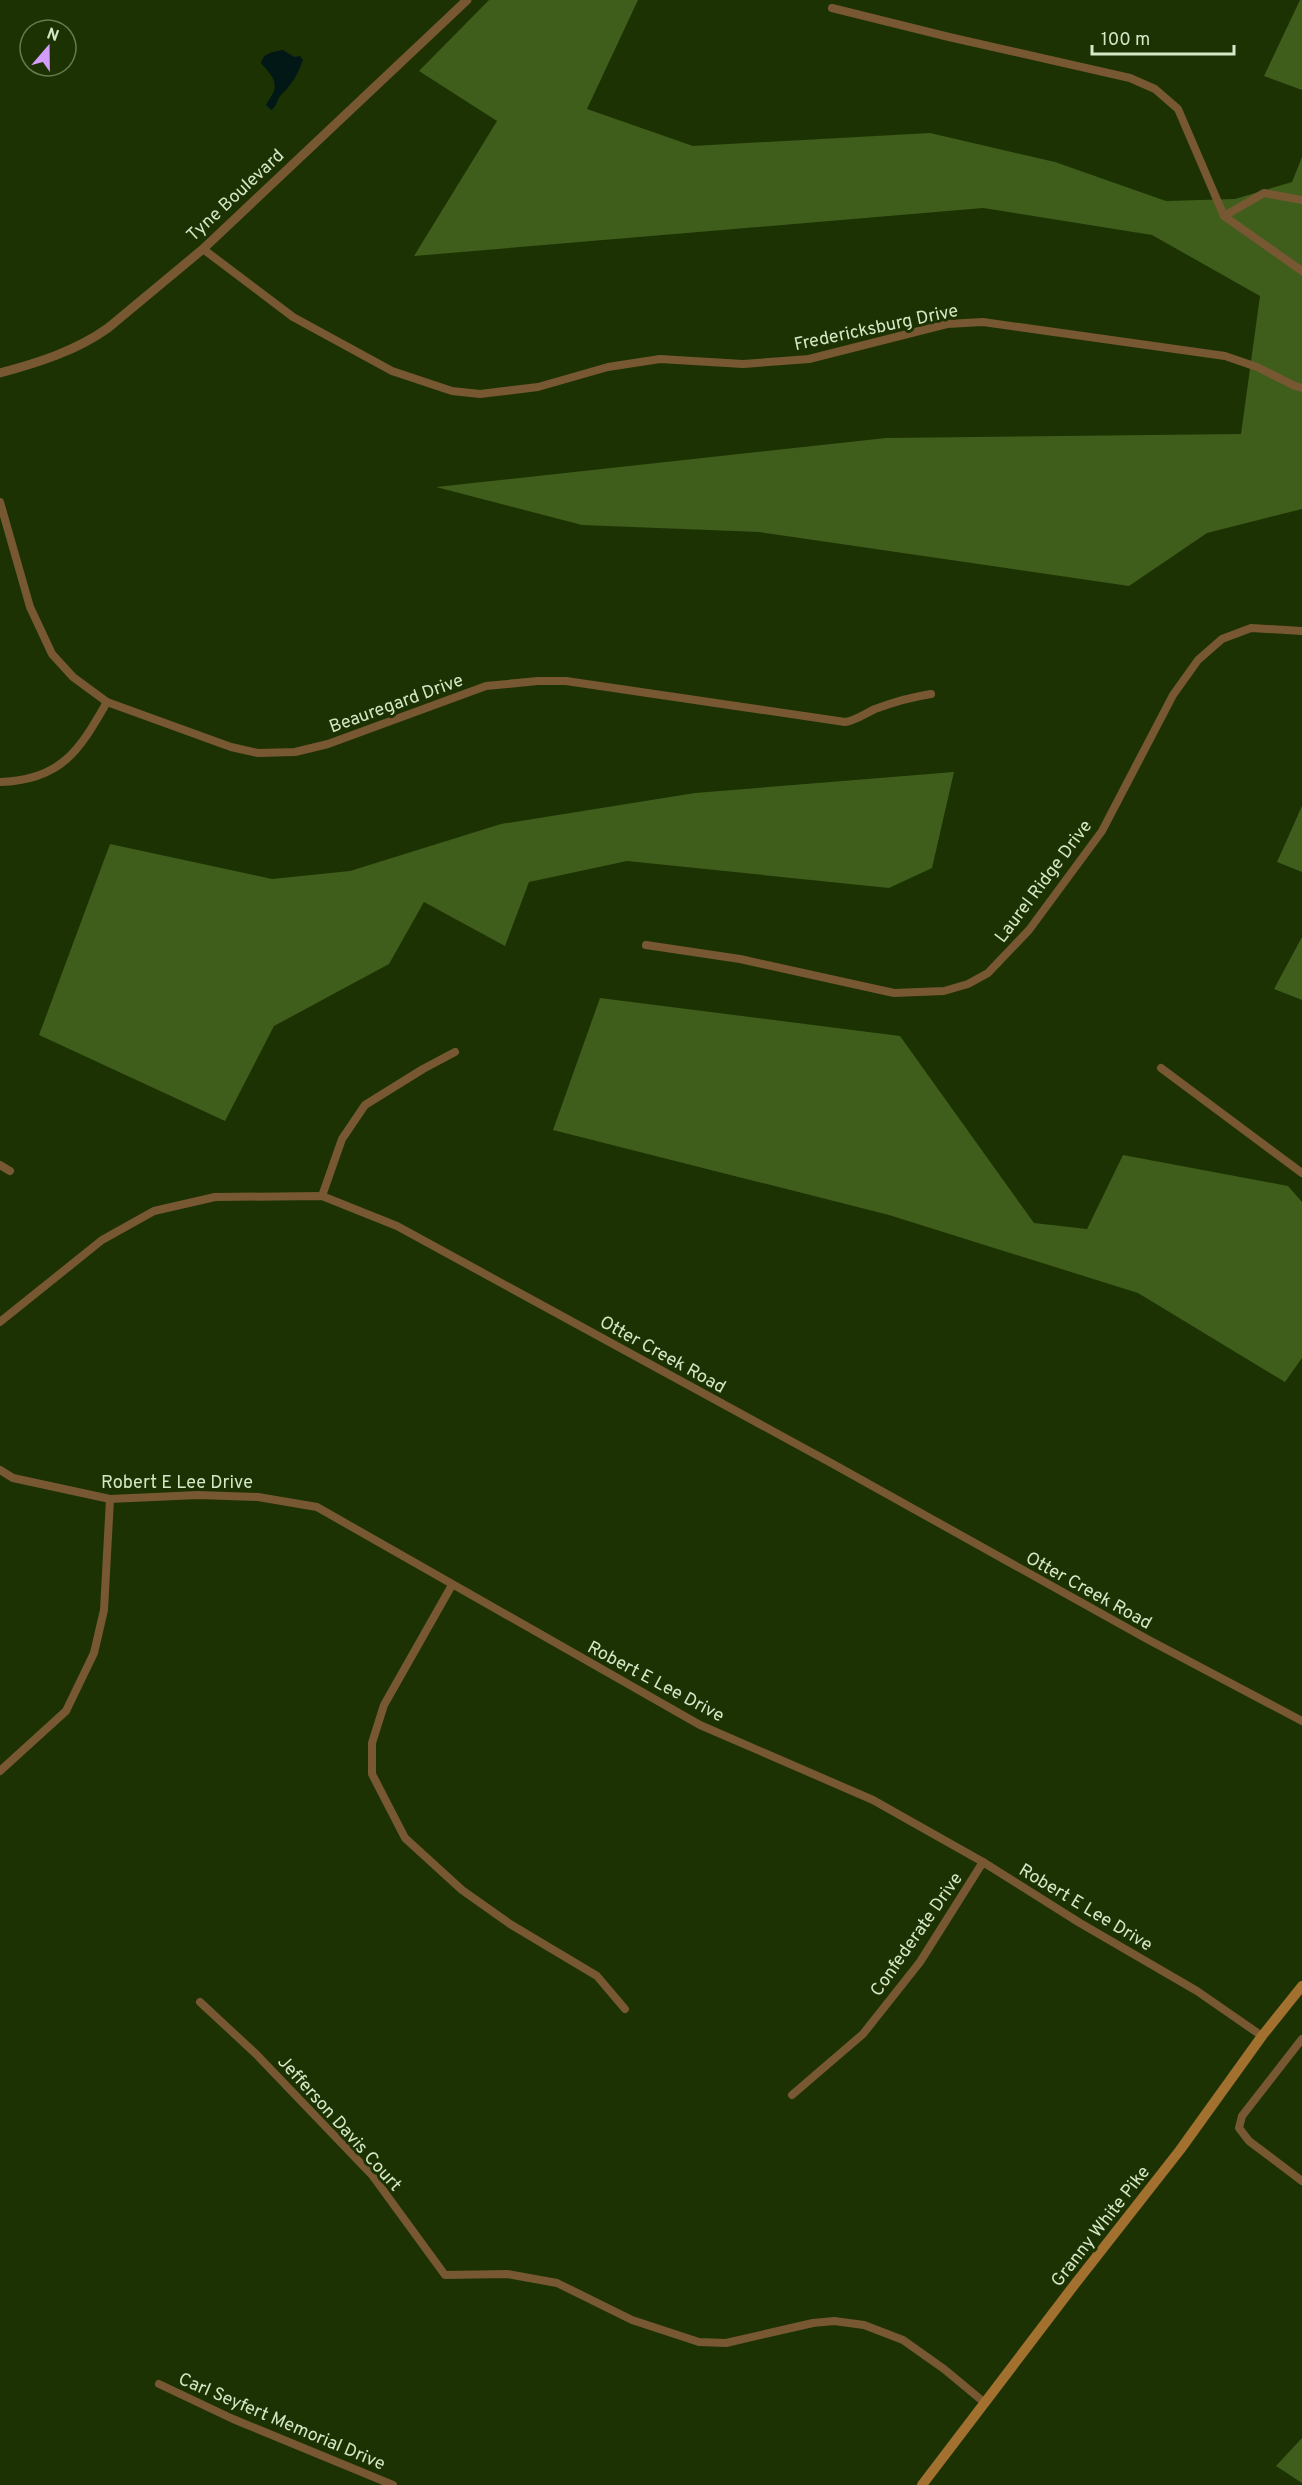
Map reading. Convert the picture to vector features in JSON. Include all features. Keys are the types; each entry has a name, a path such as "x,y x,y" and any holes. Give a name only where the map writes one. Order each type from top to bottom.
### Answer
{"main road":[{"name":"Granny White Pike","path":"922,2485 1180,2150 1262,2036 1302,1986"}],"street":[{"name":"Tyne Boulevard","path":"0,374 42,361 95,338 202,249 467,0"},
{"path":"832,8 951,38 1130,78 1155,89 1178,110 1183,118 1224,216 1302,271"},
{"path":"1224,216 1264,193 1302,200"},
{"name":"Fredericksburg Drive","path":"202,249 293,317 392,371 452,391 480,394 502,393 538,387 608,367 660,358 743,364 810,358 947,324 983,322 1225,356 1257,367 1302,388"},
{"name":"Beauregard Drive","path":"0,502 30,607 52,654 73,677 107,702 231,747 264,753 296,752 328,744 486,686 527,682 566,681 845,722 857,720 865,713 900,700 931,693"},
{"name":"Laurel Ridge Drive","path":"646,945 740,959 894,993 944,991 968,984 988,973 1022,938 1102,831 1173,695 1198,660 1222,639 1251,628 1302,631"},
{"path":"0,782 16,782 48,773 70,756 90,731 107,702"},
{"path":"322,1196 342,1139 365,1106 423,1069 455,1052"},
{"path":"1161,1068 1302,1173"},
{"path":"0,1165 10,1171"},
{"name":"Otter Creek Road","path":"0,1322 102,1240 154,1211 215,1197 322,1196 397,1226 833,1464 1098,1612 1302,1721"},
{"name":"Robert E Lee Drive","path":"0,1470 13,1479 110,1499 198,1495 258,1497 317,1507 700,1725 873,1800 983,1862 1080,1923 1208,1998 1262,2036"},
{"path":"0,1771 66,1711 94,1653 104,1610 110,1499"},
{"path":"452,1585 384,1705 372,1743 372,1774 405,1838 477,1901 510,1924 597,1976 625,2009"},
{"name":"Confederate Drive","path":"792,2095 863,2034 920,1962 983,1862"},
{"name":"Jefferson Davis Court","path":"200,2002 256,2054 372,2175 445,2275 507,2274 557,2283 632,2320 699,2342 726,2343 813,2323 842,2321 864,2325 903,2340 944,2369 985,2403"},
{"path":"1302,2039 1242,2116 1239,2128 1249,2141 1302,2181"},
{"name":"Carl Seyfert Memorial Drive","path":"159,2384 233,2419 393,2485"}],"green space":[{"path":"489,0 638,0 587,109 693,146 930,133 1055,162 1166,201 1235,199 1292,182 1302,157 1302,509 1207,533 1129,586 759,532 582,525 436,487 886,438 1241,434 1260,296 1152,235 983,208 414,256 497,121 419,71"},
{"path":"1302,0 1302,90 1264,76"},
{"path":"954,772 932,868 889,888 627,861 529,882 505,946 424,902 389,964 274,1026 225,1121 39,1035 110,844 272,879 350,871 501,824 695,793"},
{"path":"1302,806 1302,872 1277,862"},
{"path":"1302,937 1302,1000 1274,989"},
{"path":"600,998 900,1036 1034,1223 1087,1229 1123,1155 1288,1186 1302,1202 1302,1358 1285,1382 1138,1293 889,1215 553,1130"},
{"path":"1302,2438 1302,2483 1276,2466"}],"shaded area":[{"path":"283,50 294,57 300,56 303,60 289,87 271,110 266,105 275,87 271,76 261,63 267,55"}]}
